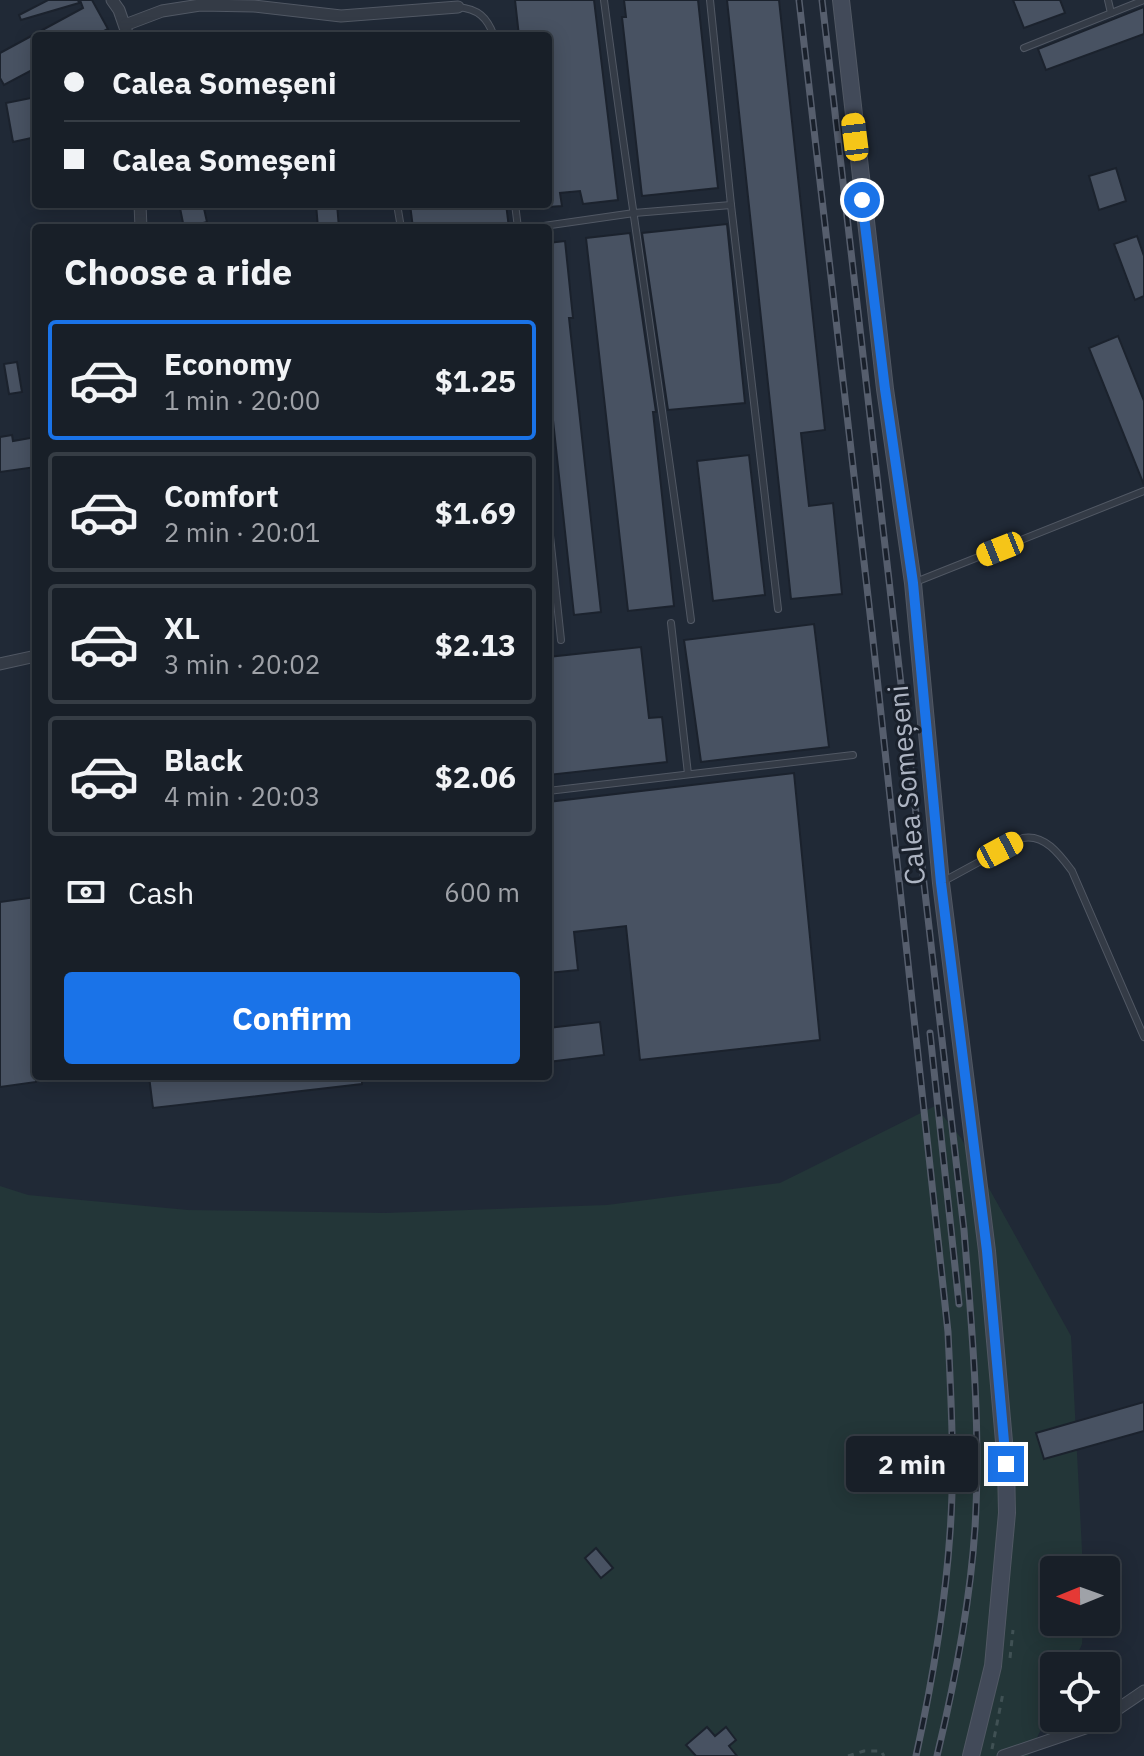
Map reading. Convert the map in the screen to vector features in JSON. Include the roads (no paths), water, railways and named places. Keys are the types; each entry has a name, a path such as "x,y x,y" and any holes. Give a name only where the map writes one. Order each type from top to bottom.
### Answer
{"main road":[{"name":"Calea Someșeni","path":"841,0 885,389 913,583 941,883 987,1251 1006,1464 1007,1513 993,1666 972,1756"}],"street":[{"path":"112,0 127,30 162,11 200,5 254,6 341,16 464,8"},
{"path":"0,664 32,657"},
{"path":"1120,1707 1144,1691"},
{"path":"1003,1756 1073,1732"}],"lane":[{"path":"472,0 464,8 487,20 492,32"},
{"path":"604,0 691,620"},
{"path":"710,0 778,609"},
{"path":"1108,0 1111,13"},
{"path":"1024,48 1144,0"},
{"path":"552,225 634,213 731,205"},
{"path":"913,583 1144,491"},
{"path":"552,555 561,640"},
{"path":"671,623 688,774"},
{"path":"552,791 853,755"},
{"path":"941,883 1023,838 1033,836 1045,842 1072,871 1144,1037"}],"railway":[{"path":"799,0 872,631 948,1332 952,1458 950,1533 937,1645 916,1756"},
{"path":"822,0 964,1230 973,1341 977,1453 973,1557 961,1643 937,1756"},
{"path":"930,1033 959,1304"}]}
